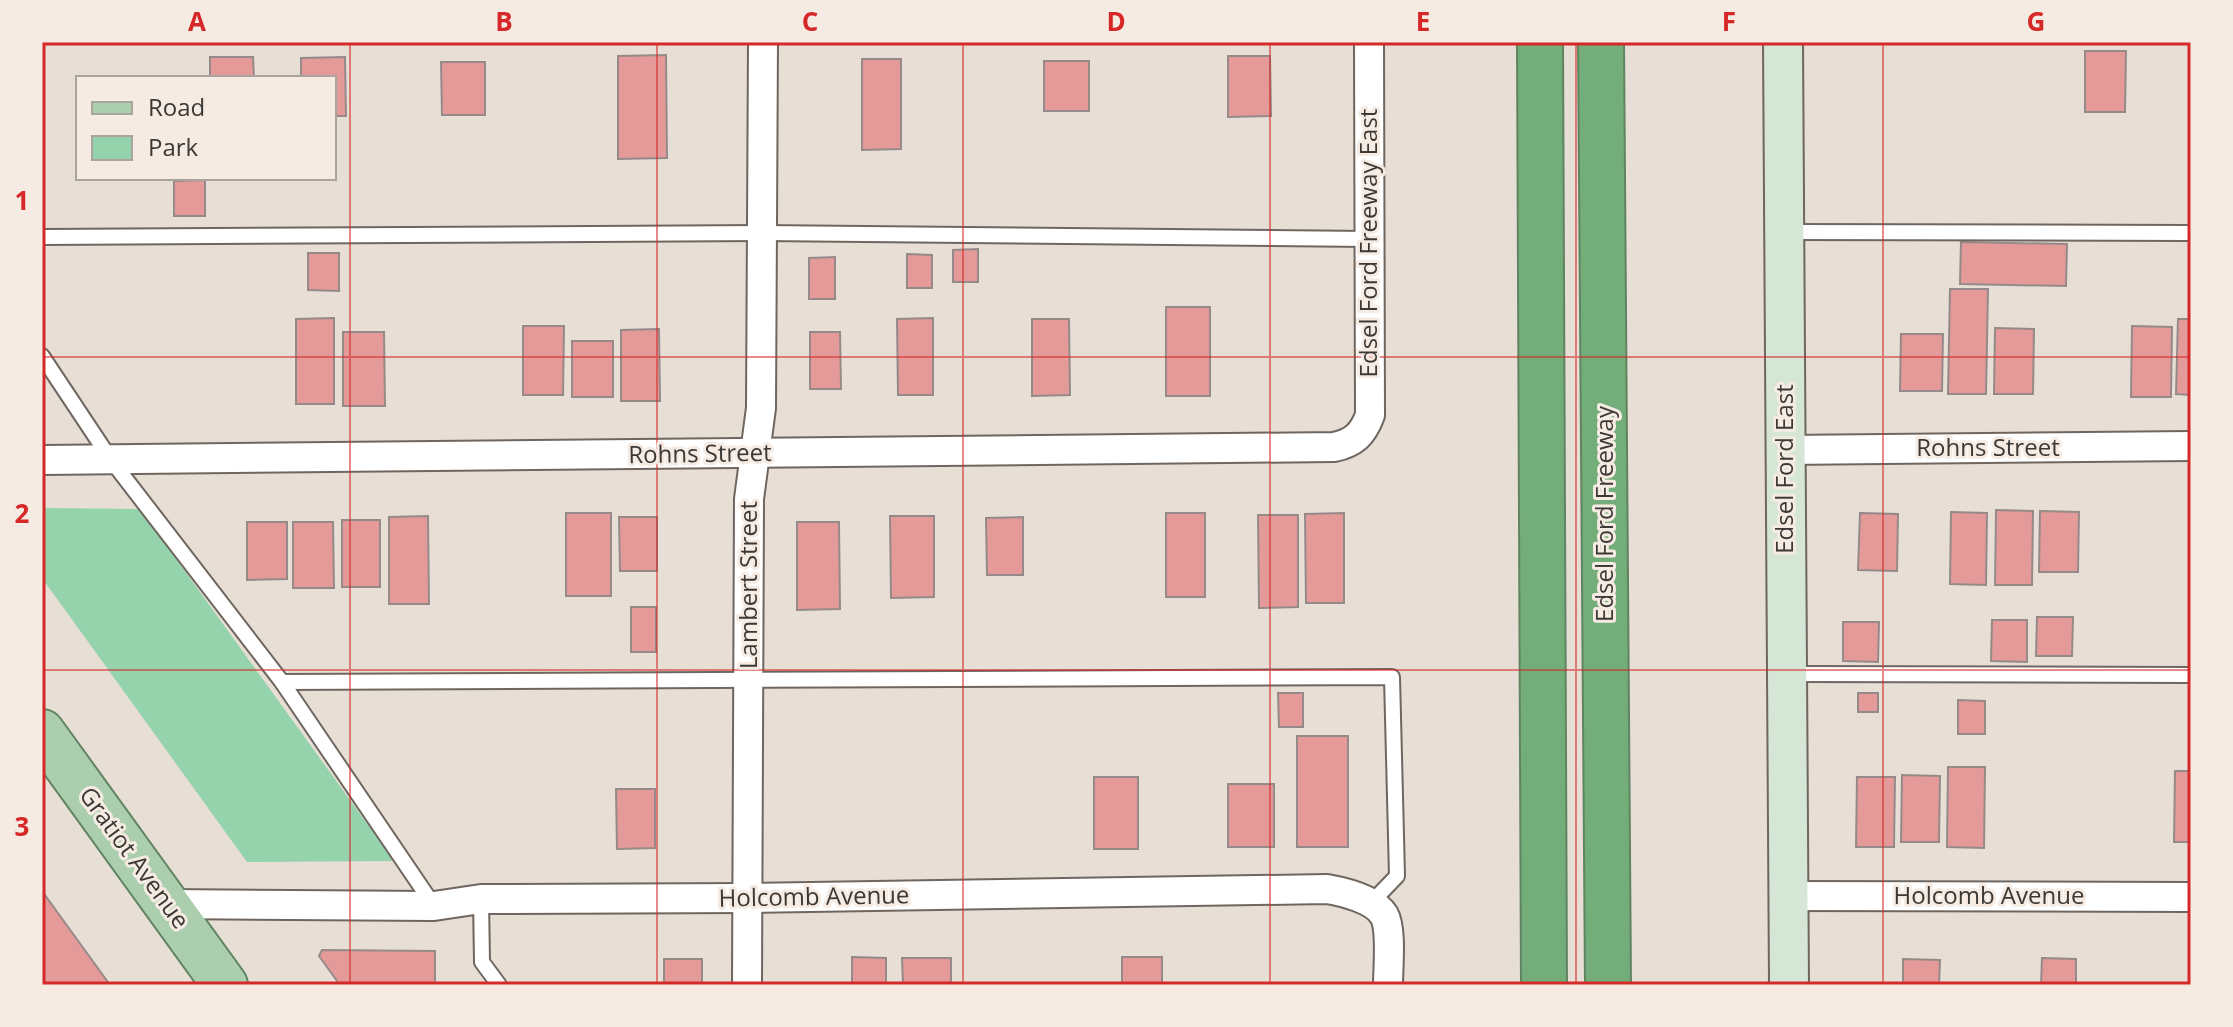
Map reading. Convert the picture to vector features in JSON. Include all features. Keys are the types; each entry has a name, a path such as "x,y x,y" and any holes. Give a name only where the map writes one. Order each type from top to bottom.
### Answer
{"highway":[{"path":"1540,42 1544,985"},
{"name":"Edsel Ford Freeway","path":"1601,42 1608,985"}],"main road":[{"name":"Gratiot Avenue","path":"42,732 225,985"}],"street":[{"name":"Lambert Street","path":"747,985 749,499 761,408 763,42"},
{"name":"Edsel Ford Freeway East","path":"1355,439 1363,432 1370,415 1369,42"},
{"name":"Edsel Ford East","path":"1783,42 1789,985"},
{"name":"Rohns Street","path":"42,460 1334,447 1347,445 1355,439"},
{"name":"Rohns Street","path":"1785,450 2191,446"},
{"name":"Holcomb Avenue","path":"166,904 434,906 481,899 1327,889 1351,894 1370,904"},
{"name":"Holcomb Avenue","path":"1787,896 2191,897"},
{"path":"1370,904 1384,915 1388,930 1388,985"}],"lane":[{"path":"1784,232 2191,233"},
{"path":"42,237 762,233 1369,239"},
{"path":"42,356 111,460 282,682 434,906"},
{"path":"1786,674 2191,675"},
{"path":"282,682 1392,677 1397,876 1370,904"},
{"path":"481,899 482,962 499,985"}],"green space":[{"path":"42,508 140,509 394,861 247,862 42,578"}],"building":[{"path":"2085,51 2126,51 2125,112 2085,112"},
{"path":"666,55 667,158 618,159 618,56"},
{"path":"1228,56 1270,56 1271,116 1228,117"},
{"path":"210,57 253,57 254,76 210,76"},
{"path":"345,57 346,116 336,116 336,76 301,76 301,58"},
{"path":"862,59 901,59 901,149 862,150"},
{"path":"1044,61 1089,61 1089,111 1044,111"},
{"path":"441,62 485,62 485,115 442,115"},
{"path":"205,180 205,216 174,216 174,181"},
{"path":"1961,242 2067,244 2066,286 1960,284"},
{"path":"978,249 978,282 953,282 953,250"},
{"path":"308,253 339,253 339,291 308,290"},
{"path":"907,254 932,255 932,288 907,288"},
{"path":"835,257 835,299 809,299 809,258"},
{"path":"1950,289 1988,289 1986,394 1948,394"},
{"path":"1166,307 1210,307 1210,396 1166,396"},
{"path":"334,318 334,404 296,404 296,319"},
{"path":"933,318 933,395 898,395 897,319"},
{"path":"1032,319 1069,319 1070,395 1032,396"},
{"path":"2178,319 2191,319 2191,395 2176,394"},
{"path":"523,326 564,326 563,395 523,395"},
{"path":"2132,326 2172,327 2171,397 2131,397"},
{"path":"1995,328 2034,329 2033,394 1994,394"},
{"path":"659,329 660,401 621,401 621,330"},
{"path":"343,332 384,332 385,406 343,406"},
{"path":"810,332 840,332 841,389 810,389"},
{"path":"1901,334 1943,334 1942,391 1900,391"},
{"path":"572,341 613,341 613,397 572,397"},
{"path":"1996,510 2033,511 2032,585 1995,585"},
{"path":"2040,511 2079,512 2078,572 2039,572"},
{"path":"1951,512 1987,513 1986,585 1950,584"},
{"path":"566,513 611,513 611,596 566,596"},
{"path":"1166,513 1205,513 1205,597 1166,597"},
{"path":"1344,513 1344,603 1306,603 1305,514"},
{"path":"1860,513 1898,514 1897,571 1858,570"},
{"path":"1258,515 1298,515 1298,607 1259,608"},
{"path":"428,516 429,604 389,604 389,517"},
{"path":"890,516 934,516 934,597 891,598"},
{"path":"619,517 657,517 657,571 620,571"},
{"path":"1023,517 1023,575 987,575 986,518"},
{"path":"342,520 380,520 380,587 342,587"},
{"path":"247,522 287,522 287,579 247,580"},
{"path":"293,522 333,522 334,588 293,588"},
{"path":"797,522 839,522 840,609 797,610"},
{"path":"631,607 656,607 656,652 631,652"},
{"path":"2037,617 2073,617 2072,656 2036,656"},
{"path":"1992,620 2027,620 2027,662 1991,661"},
{"path":"1843,622 1879,622 1878,662 1843,661"},
{"path":"1278,693 1303,693 1303,727 1279,727"},
{"path":"1858,693 1878,693 1878,712 1858,712"},
{"path":"1958,700 1985,701 1985,734 1958,734"},
{"path":"1297,736 1348,736 1348,847 1297,847"},
{"path":"1948,767 1985,767 1984,848 1947,847"},
{"path":"2175,771 2191,771 2191,842 2174,842"},
{"path":"1902,775 1940,776 1939,842 1901,842"},
{"path":"1094,777 1138,777 1138,849 1094,849"},
{"path":"1857,777 1895,777 1894,847 1856,847"},
{"path":"1228,784 1274,784 1274,847 1228,847"},
{"path":"616,789 655,789 655,848 617,849"},
{"path":"42,891 110,985 42,985"},
{"path":"322,950 435,951 435,985 340,985 319,956"},
{"path":"852,957 886,958 886,985 852,985"},
{"path":"1122,957 1162,957 1162,985 1122,985"},
{"path":"902,958 951,958 951,985 903,985"},
{"path":"2042,958 2076,959 2076,985 2041,985"},
{"path":"664,959 702,959 702,985 664,985"},
{"path":"1903,959 1940,960 1939,985 1903,985"}]}
